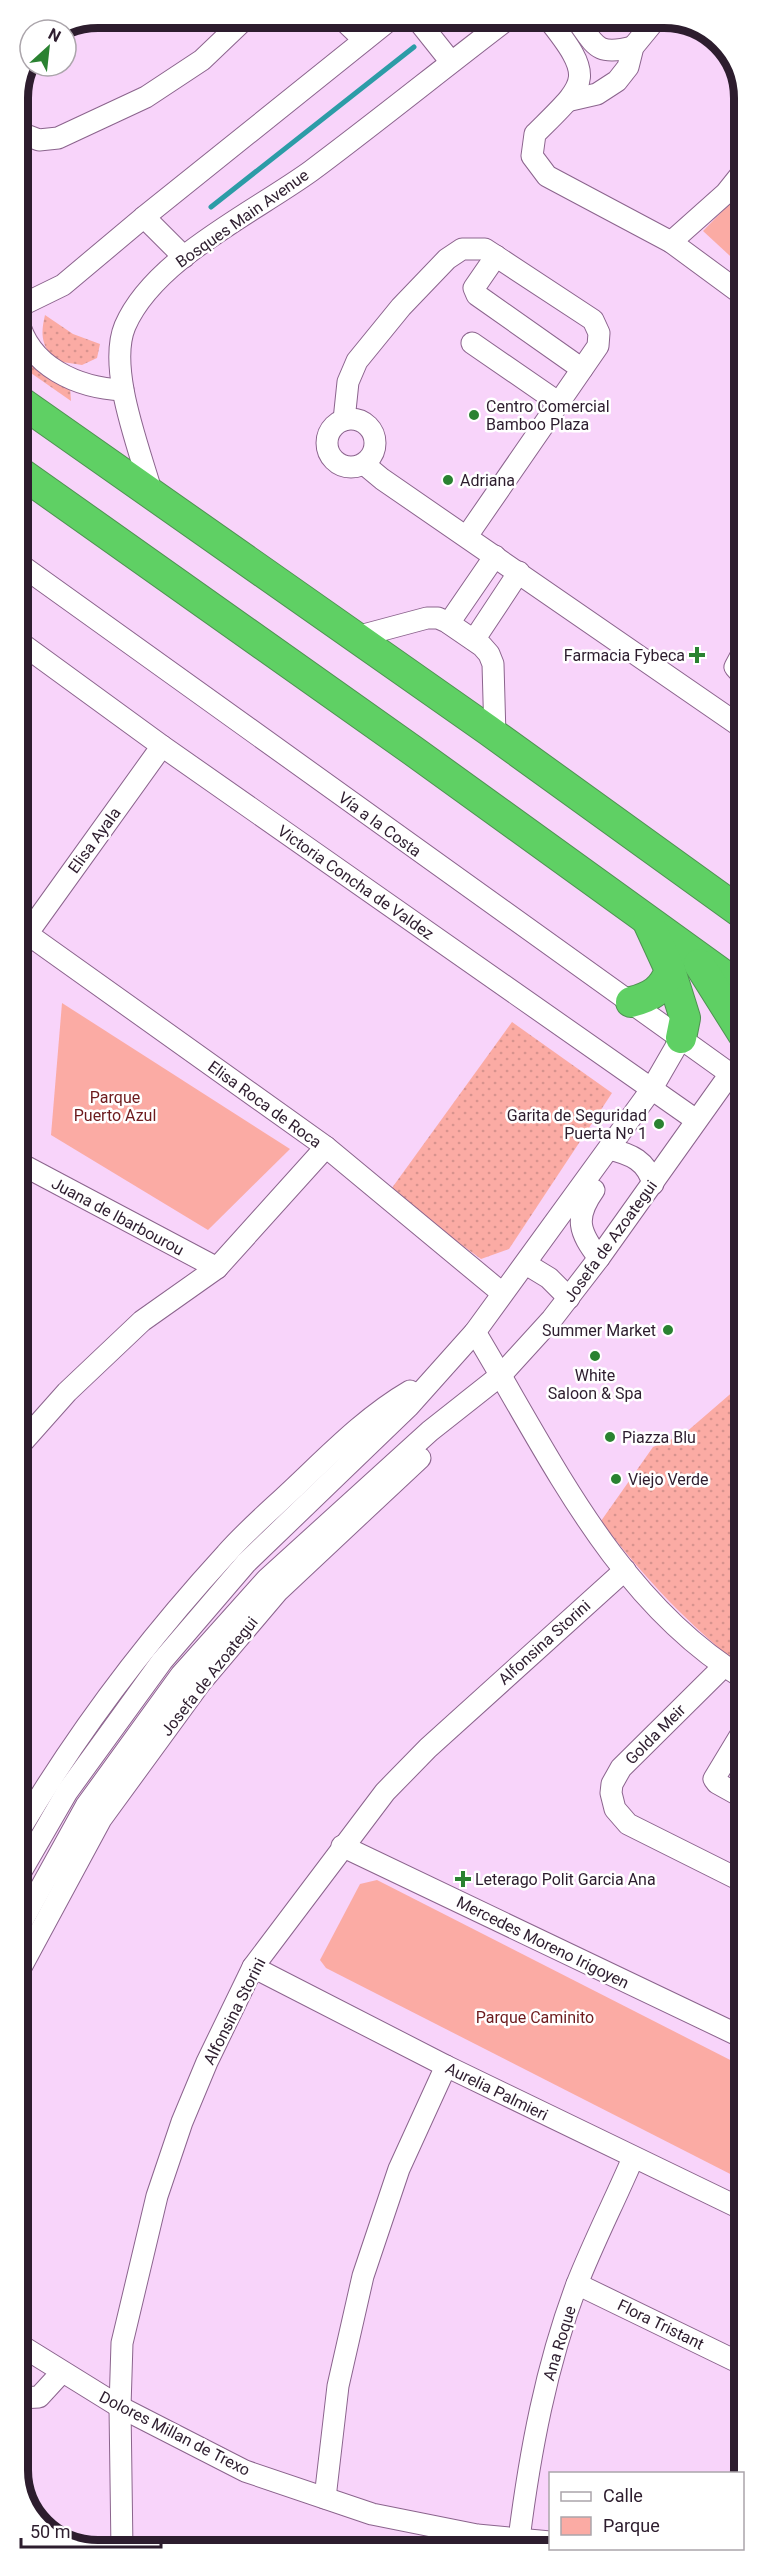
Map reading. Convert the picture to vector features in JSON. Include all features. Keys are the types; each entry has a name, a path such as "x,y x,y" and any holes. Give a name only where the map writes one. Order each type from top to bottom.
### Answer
{"highway":[{"path":"28,407 495,735 734,908"},
{"path":"28,478 412,750 648,922 734,1023"},
{"path":"631,1002 654,994 662,987 680,960"},
{"path":"680,960 734,985"},
{"path":"680,960 685,1018 681,1038"}],"street":[{"path":"28,136 39,140 58,138 146,97 202,60 235,28"},
{"path":"352,28 364,40"},
{"path":"28,302 63,285 377,28"},
{"path":"424,29 451,62"},
{"name":"Bosques Main Avenue","path":"152,494 119,371 120,350 125,327 142,297 160,276 184,257 310,172 495,29"},
{"path":"556,29 576,56 580,69 579,81 571,100 535,134 532,156 547,176 671,242 734,289"},
{"path":"584,29 597,46 608,52 633,47"},
{"path":"571,100 597,94 617,81 628,67 633,47 648,29"},
{"path":"671,242 726,193 734,183"},
{"path":"144,217 184,257"},
{"path":"344,420 348,382 357,361 401,307 447,259 462,249 478,247 496,256 593,320 599,333 598,346 467,536"},
{"path":"496,256 478,278 474,288 477,295 582,369"},
{"path":"28,343 34,353 54,370 80,384 123,390"},
{"path":"472,343 559,403"},
{"path":"344,420 358,420 370,427 376,440 374,454 364,464 354,468 344,467 335,462 328,453 326,443 328,433 335,424 344,420"},
{"path":"364,464 382,479 734,722"},
{"path":"448,623 495,556"},
{"name":"Vía a la Costa","path":"28,570 734,1076"},
{"path":"474,640 519,572"},
{"path":"356,637 427,618 438,618 474,640 489,654 493,664 495,735"},
{"name":"Victoria Concha de Valdez","path":"28,648 162,746 696,1120"},
{"name":"Elisa Ayala","path":"28,924 162,746"},
{"name":"Elisa Roca de Roca","path":"28,935 326,1147 502,1293"},
{"path":"28,1827 108,1732 200,1615 246,1563 356,1458 475,1332 607,1153 651,1090 681,1038"},
{"name":"Josefa de Azoategui","path":"28,1950 68,1856 86,1806 181,1675 275,1571 375,1479 447,1417 501,1375 569,1298 696,1120 734,1081"},
{"path":"28,1436 67,1392 142,1321 218,1268 326,1147"},
{"path":"607,1153 639,1160 650,1172 652,1184"},
{"path":"599,1258 586,1238 579,1217 583,1204 604,1174 607,1166 607,1153"},
{"name":"Juana de Ibarbourou","path":"28,1168 218,1268"},
{"path":"526,1264 549,1278 569,1298"},
{"path":"475,1332 540,1445 602,1542 667,1617 734,1672"},
{"name":"Alfonsina Storini","path":"122,2539 120,2407 122,2343 157,2196 203,2072 253,1967 342,1846 385,1792 428,1748 625,1570"},
{"name":"Golda Meir","path":"724,1666 621,1768 612,1784 611,1793 615,1809 638,1831 734,1877"},
{"path":"734,1747 714,1779 734,1792"},
{"path":"28,1834 68,1856"},
{"name":"Mercedes Moreno Irigoyen","path":"342,1846 734,2033"},
{"name":"Josefa de Azoategui","path":"28,1914 68,1856"},
{"name":"Aurelia Palmieri","path":"253,1967 446,2067 734,2205"},
{"path":"325,2498 338,2386 363,2276 399,2169 446,2067"},
{"name":"Ana Roque","path":"519,2539 540,2409 578,2283 633,2158"},
{"name":"Flora Tristant","path":"578,2283 734,2360"},
{"name":"Dolores Millan de Trexo","path":"28,2350 120,2407 245,2471 372,2514 477,2535 527,2540"},
{"path":"28,2398 39,2397 62,2372"}],"green space":[{"path":"734,199 734,260 703,231"},
{"path":"45,315 73,334 100,344 97,358 82,365 56,361 43,340"},
{"path":"28,358 70,387 71,401 28,371"},
{"name":"Parque Puerto Azul","path":"62,1003 290,1149 208,1230 51,1135"},
{"path":"512,1022 612,1093 509,1249 481,1259 389,1192"},
{"path":"734,1391 734,1660 667,1599 601,1521 653,1447 684,1434"},
{"name":"Parque Caminito","path":"377,1880 734,2062 734,2176 326,1968 320,1960 360,1884"}],"waterway":[{"path":"211,207 414,47"}],"place":[{"name":"Centro Comercial Bamboo Plaza","path":"474,415"},
{"name":"Adriana","path":"448,480"},
{"name":"Farmacia Fybeca","path":"697,655"},
{"name":"Garita de Seguridad Puerta Nº 1","path":"659,1124"},
{"name":"Summer Market","path":"668,1330"},
{"name":"White Saloon & Spa","path":"595,1356"},
{"name":"Piazza Blu","path":"610,1437"},
{"name":"Viejo Verde","path":"616,1479"},
{"name":"Leterago Polit Garcia Ana","path":"463,1879"}]}
